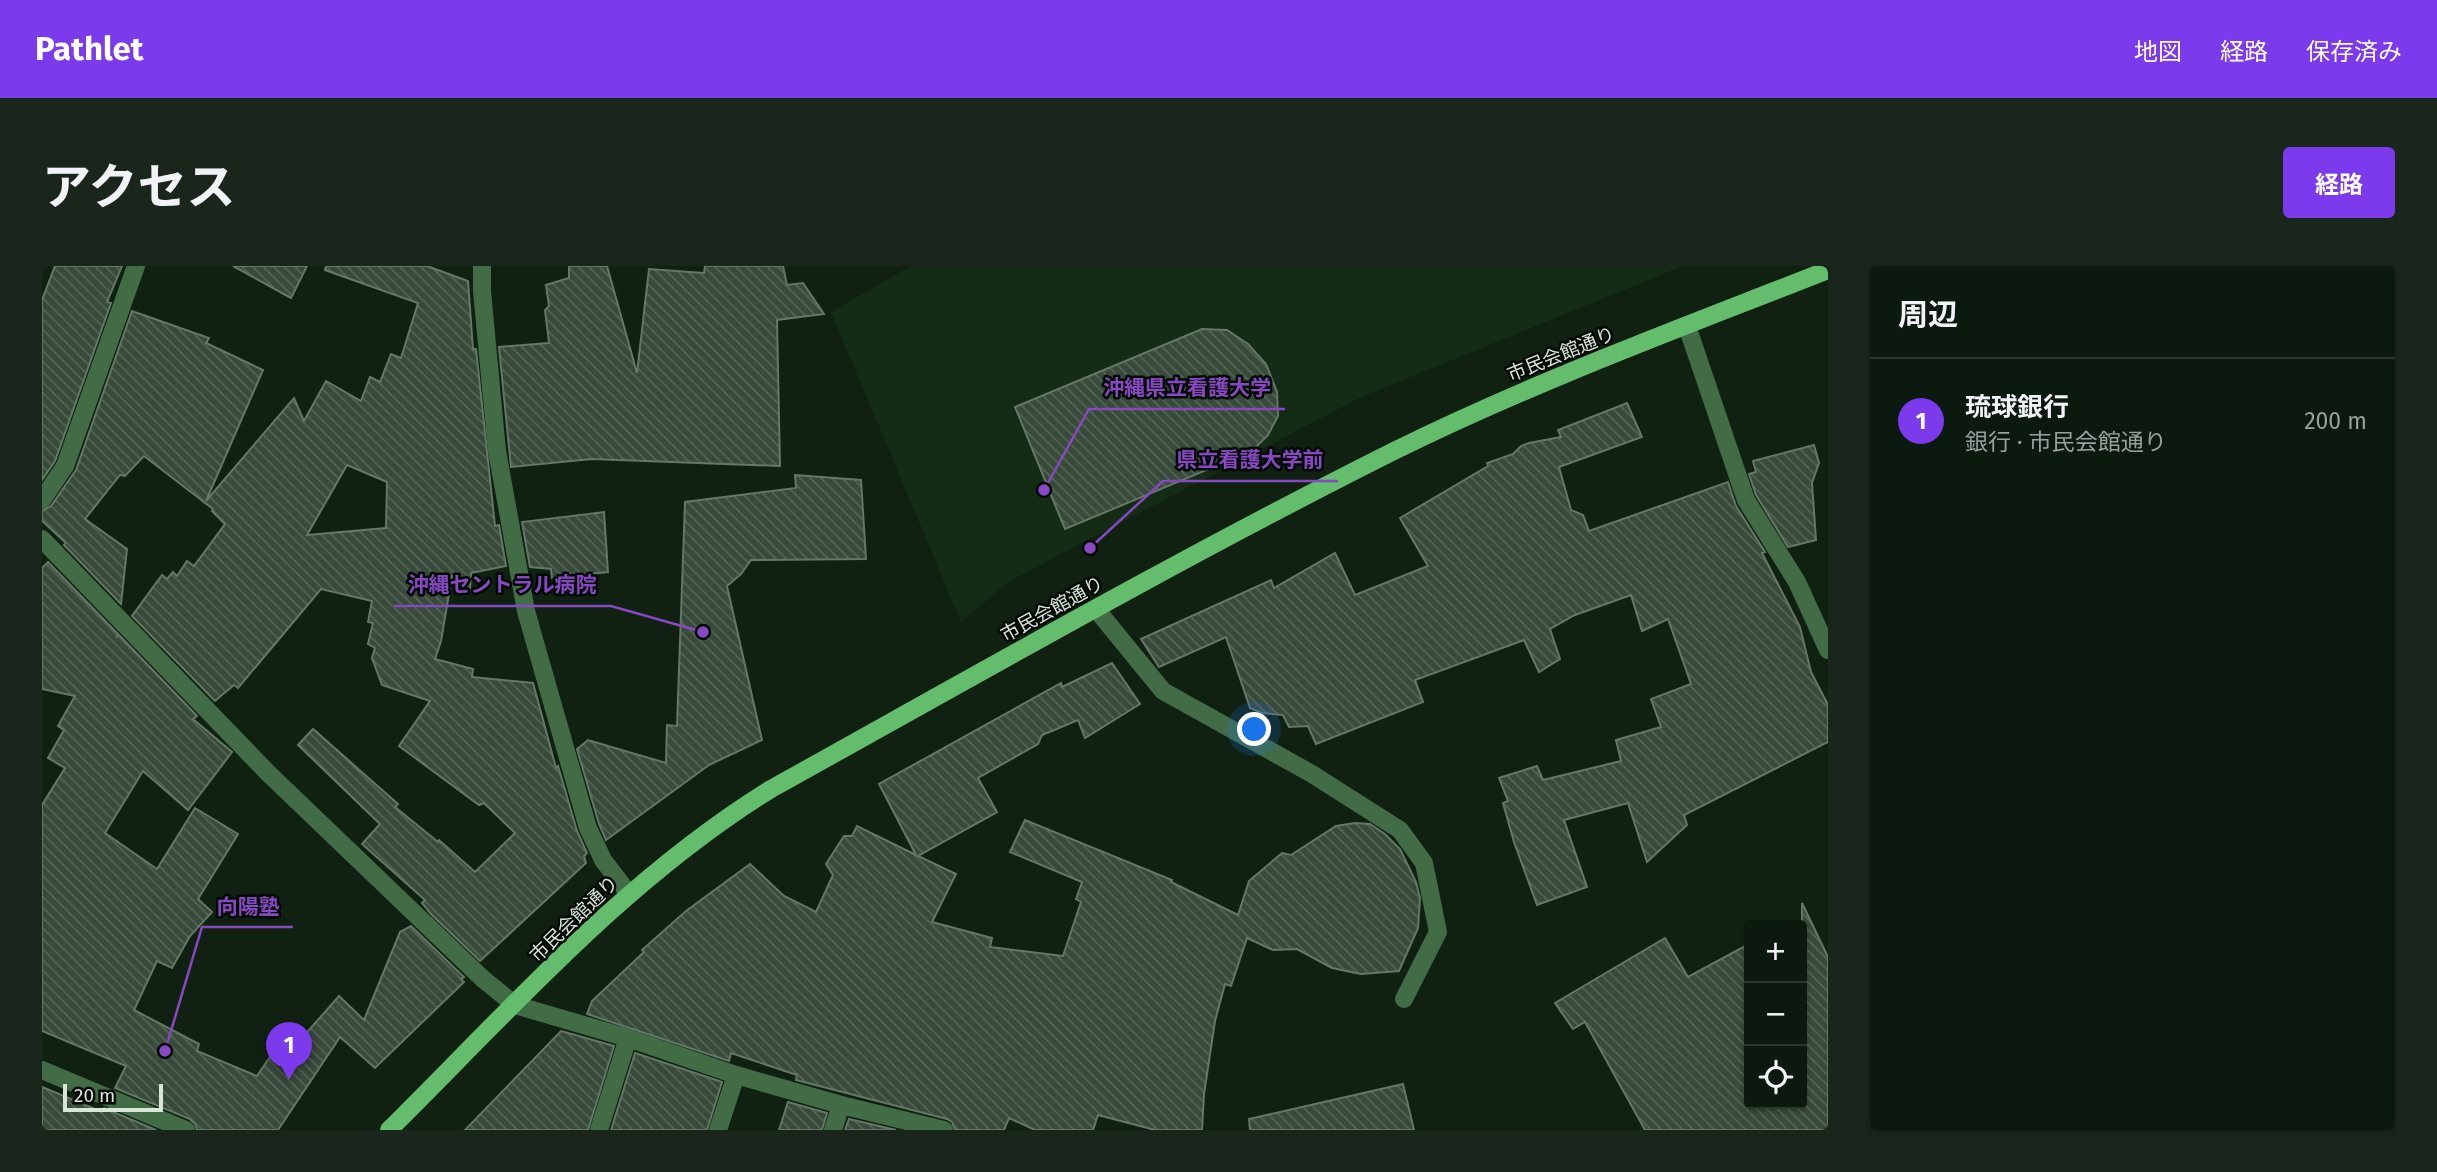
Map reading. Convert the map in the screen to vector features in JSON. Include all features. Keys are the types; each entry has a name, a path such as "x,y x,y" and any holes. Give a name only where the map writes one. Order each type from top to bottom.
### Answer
{"main road":[{"name":"市民会館通り","path":"389,1130 599,920 720,821 762,794 1096,609 1396,450 1525,390 1828,270"}],"street":[{"path":"42,500 65,466 136,266"},
{"path":"482,266 497,451 526,611 588,828 604,860 629,894"},
{"path":"1687,326 1746,500 1797,582 1828,650"},
{"path":"42,539 268,773 482,979 515,1005 628,1038 736,1075 841,1105 944,1130"},
{"path":"1096,609 1163,691 1312,774 1400,830 1424,863 1438,932 1404,999"},
{"path":"599,1130 628,1038"},
{"path":"42,1070 186,1130"},
{"path":"718,1130 736,1075"},
{"path":"833,1130 841,1105"}],"shaded area":[{"path":"911,266 1683,266 1359,398 1008,582 961,622 831,312"}],"building":[{"path":"55,266 122,266 107,302 111,303 55,461 42,480 42,300"},
{"path":"233,266 307,266 291,298"},
{"path":"326,266 427,266 468,281 473,349 476,349 495,526 499,525 506,566 471,573 470,589 452,576 441,641 435,659 473,669 472,677 533,683 556,768 558,766 577,831 587,853 584,856 586,863 480,961 432,915 422,903 425,900 362,844 380,824 298,745 313,729 398,804 395,807 438,842 439,840 475,872 515,833 484,803 479,805 399,746 430,701 382,685 372,658 375,648 368,644 373,623 368,622 372,601 321,589 238,688 234,685 215,701 132,616 162,575 167,579 173,572 177,576 187,561 194,566 225,524 213,509 144,456 125,476 120,475 85,519 127,549 121,604 64,545 66,543 42,521 42,511 51,506 76,470 132,311 209,338 206,343 263,370 206,501 294,398 304,421 326,381 361,401 370,377 380,382 391,354 401,358 418,303 325,270","holes":["347,465 387,482 386,528 307,535"]},
{"path":"569,266 607,266 637,373 649,269 704,273 705,266 783,266 787,285 803,283 824,314 777,320 780,466 592,459 511,467 499,347 549,343 545,310 549,306 546,285 569,278"},
{"path":"1202,329 1227,330 1248,344 1266,364 1277,392 1278,416 1268,435 1252,451 1065,529 1015,407"},
{"path":"1627,403 1642,437 1559,467 1571,510 1583,515 1589,531 1728,482 1736,506 1765,552 1762,553 1800,627 1811,672 1828,705 1828,742 1684,815 1687,825 1647,862 1628,803 1564,820 1587,887 1537,905 1514,842 1503,803 1508,801 1499,778 1537,766 1543,780 1621,761 1616,740 1661,727 1651,699 1691,684 1668,619 1642,631 1631,595 1575,615 1550,629 1560,659 1539,672 1524,640 1415,680 1423,702 1316,744 1308,726 1289,727 1283,715 1262,713 1250,708 1226,637 1159,667 1141,639 1271,580 1274,588 1335,553 1355,595 1428,566 1400,518 1488,466 1487,463 1513,454 1529,443 1561,437 1558,430"},
{"path":"1814,445 1819,463 1812,483 1816,540 1788,547 1756,495 1749,474 1756,472 1753,461"},
{"path":"795,475 861,480 866,559 751,560 741,574 727,586 762,740 709,765 606,840 577,749 588,740 666,763 667,725 677,726 685,502 796,488"},
{"path":"604,512 608,572 552,578 551,569 530,567 522,522"},
{"path":"48,562 197,716 193,719 232,752 188,810 143,771 105,833 157,869 195,808 238,834 198,899 212,912 190,936 172,968 157,961 134,1010 199,1044 197,1051 257,1076 289,1029 302,1038 339,996 364,1020 400,932 411,926 464,977 461,979 464,982 375,1068 340,1037 278,1130 197,1130 190,1119 115,1088 126,1066 42,1031 42,805 65,768 48,758 64,730 58,726 75,696 42,689 42,568"},
{"path":"1112,663 1140,704 1085,738 1078,720 1042,735 1038,744 978,778 997,812 918,856 956,874 932,922 992,938 990,947 1063,956 1081,902 1076,899 1082,882 1010,852 1025,820 1172,880 1171,882 1238,915 1249,881 1282,853 1291,855 1336,826 1370,824 1400,849 1416,882 1420,898 1418,928 1399,971 1361,974 1332,968 1297,949 1273,950 1247,938 1231,986 1225,984 1215,1021 1204,1094 1202,1130 1155,1130 1098,1115 1093,1130 1035,1130 1009,1118 1004,1130 955,1130 952,1122 947,1119 796,1080 797,1075 731,1053 729,1061 587,1014 592,1001 644,952 642,950 686,911 750,864 784,896 816,912 833,875 826,864 844,836 852,836 857,826 916,855 879,784 1061,683 1062,687"},
{"path":"1802,903 1828,957 1828,1130 1645,1130 1585,1022 1573,1029 1555,1003 1665,938 1688,977 1744,947 1744,1109 1807,1109 1807,920 1802,920"},
{"path":"561,1031 614,1046 588,1130 465,1130"},
{"path":"635,1053 722,1082 707,1130 611,1130"},
{"path":"1403,1084 1414,1130 1250,1130 1249,1119"},
{"path":"42,1087 102,1112 104,1108 156,1130 42,1130"},
{"path":"788,1102 827,1113 822,1130 779,1130"},
{"path":"849,1119 896,1130 845,1130"}],"place":[{"name":"沖縄県立看護大学","path":"1044,490"},
{"name":"県立看護大学前","path":"1090,548"},
{"name":"沖縄セントラル病院","path":"703,632"},
{"name":"向陽塾","path":"165,1051"},
{"name":"琉球銀行","path":"289,1080"}]}
